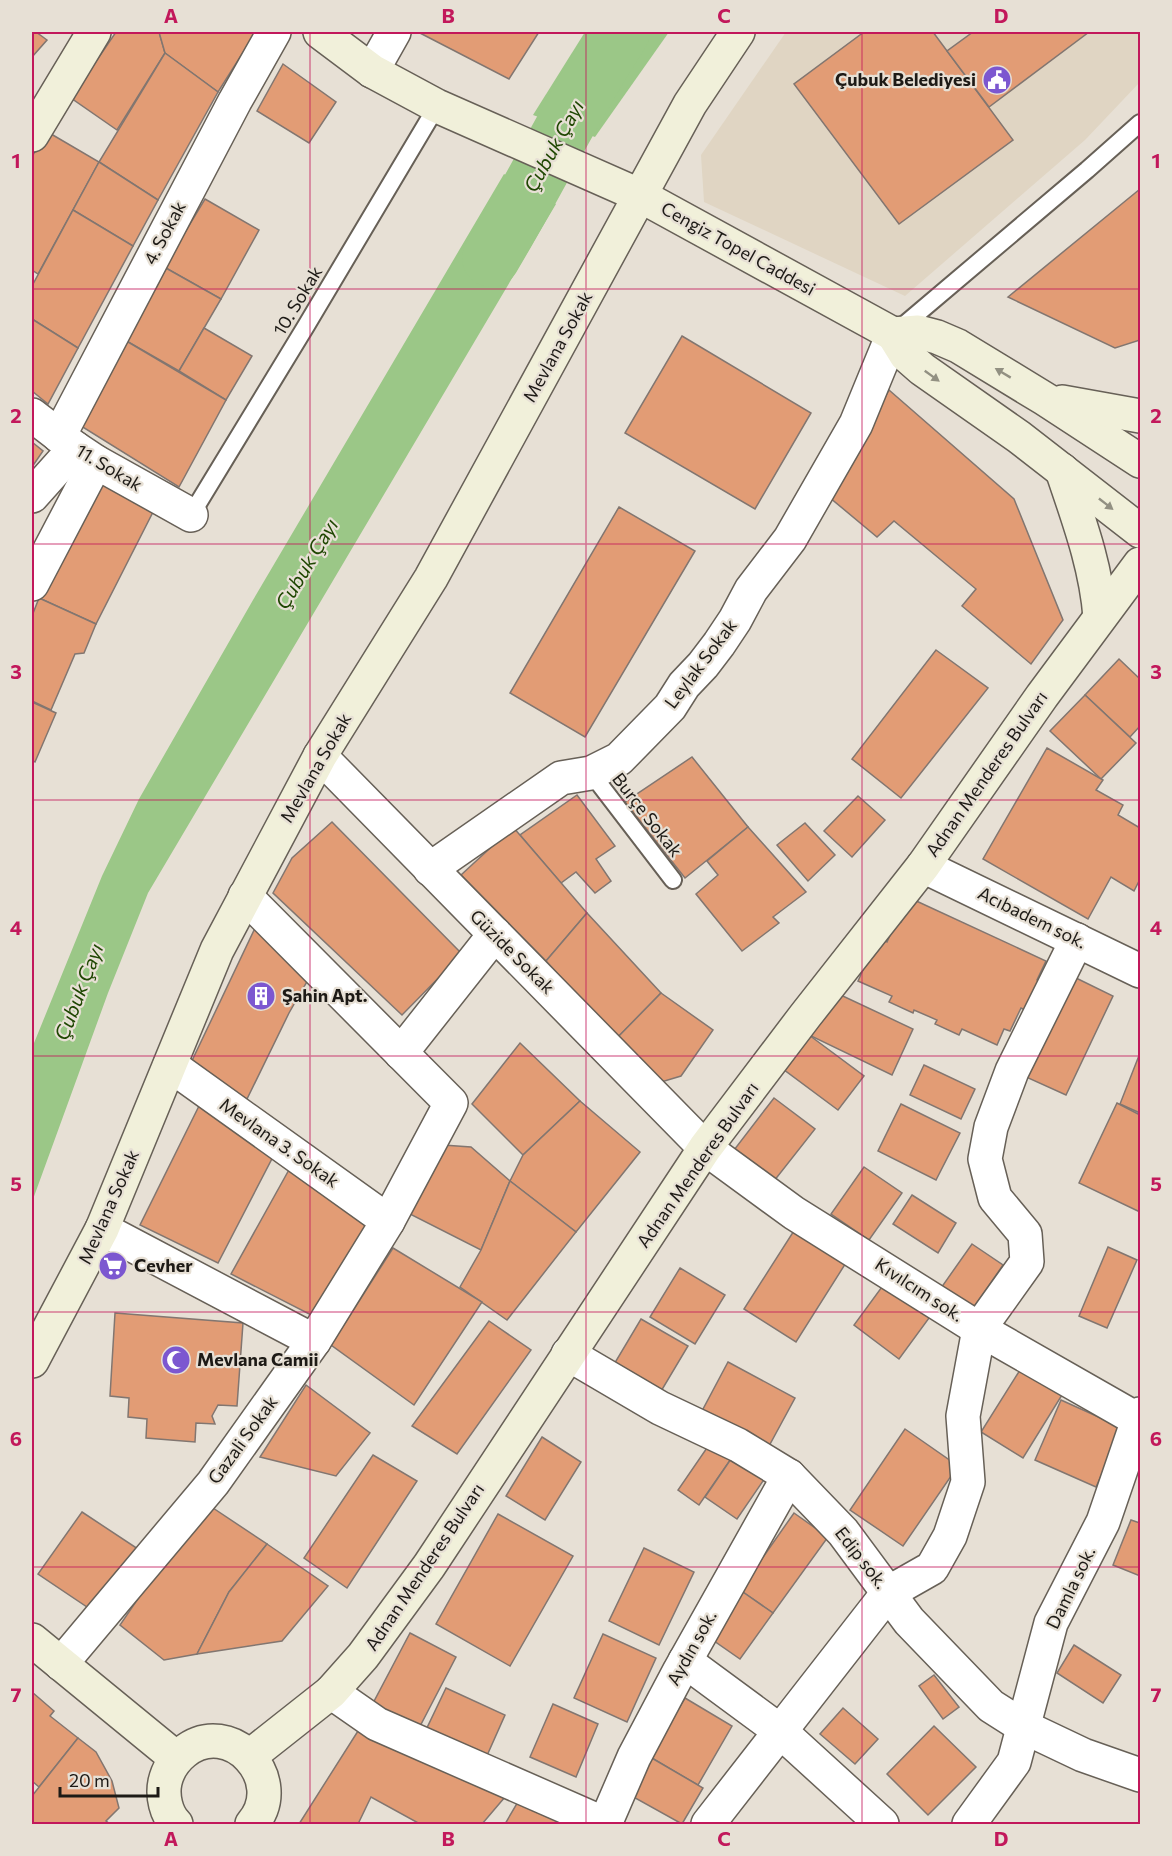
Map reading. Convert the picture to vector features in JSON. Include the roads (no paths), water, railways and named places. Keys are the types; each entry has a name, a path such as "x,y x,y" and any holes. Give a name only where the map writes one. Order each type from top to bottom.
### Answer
{"main road":[{"path":"32,135 94,32"},
{"path":"320,32 372,71 437,106"},
{"name":"Mevlana Sokak","path":"32,1361 102,1229 217,950 245,896 320,756 431,578 690,104 738,32"},
{"name":"Cengiz Topel Caddesi","path":"437,106 641,196 893,334"},
{"path":"1140,461 958,346 918,332 893,334 906,355 922,369 1019,437 1140,531"},
{"path":"1045,399 1140,416"},
{"path":"1062,470 1088,545 1100,616"},
{"name":"Adnan Menderes Bulvarı","path":"250,1756 331,1692 363,1656 429,1566 705,1148 923,866 1042,696 1140,564"},
{"path":"32,1640 176,1758"},
{"path":"176,1824 165,1806 163,1789 167,1773 176,1758 189,1748 204,1742 220,1742 236,1746 250,1756 260,1770 264,1785 263,1802 258,1818 252,1824"}],"street":[{"name":"4. Sokak","path":"32,496 77,449 235,100 274,32"},
{"path":"372,71 394,32"},
{"name":"Leylak Sokak","path":"430,869 561,778 591,773 619,759 670,707 684,685 719,644 751,590 790,539 856,424 893,334"},
{"name":"11. Sokak","path":"32,415 77,449 191,515"},
{"path":"32,584 77,449"},
{"name":"Güzide Sokak","path":"320,756 705,1148"},
{"name":"Acıbadem sok.","path":"923,866 1140,971"},
{"path":"245,896 401,1053 495,934"},
{"path":"708,1824 888,1593 932,1569 950,1536 969,1482 963,1416 979,1329 1027,1262 1025,1234 995,1198 985,1159 991,1127 1012,1071 1077,940"},
{"name":"Gazali Sokak","path":"61,1664 213,1483 314,1341 388,1221 451,1103 401,1053"},
{"name":"Mevlana 3. Sokak","path":"170,1065 388,1221"},
{"name":"Kıvılcım sok.","path":"705,1148 794,1213 979,1329 1140,1418"},
{"path":"102,1229 314,1341"},
{"name":"Edip sok.","path":"568,1354 660,1408 738,1445 789,1476 843,1532 909,1621 992,1706 1024,1727 1083,1755 1140,1775"},
{"name":"Damla sok.","path":"969,1824 1014,1762 1051,1623 1103,1522 1140,1418"},
{"name":"Aydın sok.","path":"605,1824 634,1757 789,1476"},
{"path":"685,1661 780,1731 882,1824"},
{"path":"331,1692 377,1724 605,1824"}],"lane":[{"name":"10. Sokak","path":"191,515 437,106"},
{"path":"893,334 1140,123"},
{"name":"Burçe Sokak","path":"591,773 673,880"}],"water":[{"path":"585,32 669,32 595,137 533,115"},
{"path":"504,174 556,204 148,893 108,993 32,1202 32,1048 102,876 139,799 253,600"}],"waterway":[{"name":"Çubuk Çayı","path":"491,258 621,32"}],"place":[{"name":"Çubuk Belediyesi","path":"997,80"},
{"name":"Şahin Apt.","path":"261,996"},
{"name":"Cevher","path":"113,1266"},
{"name":"Mevlana Camii","path":"176,1360"}]}
